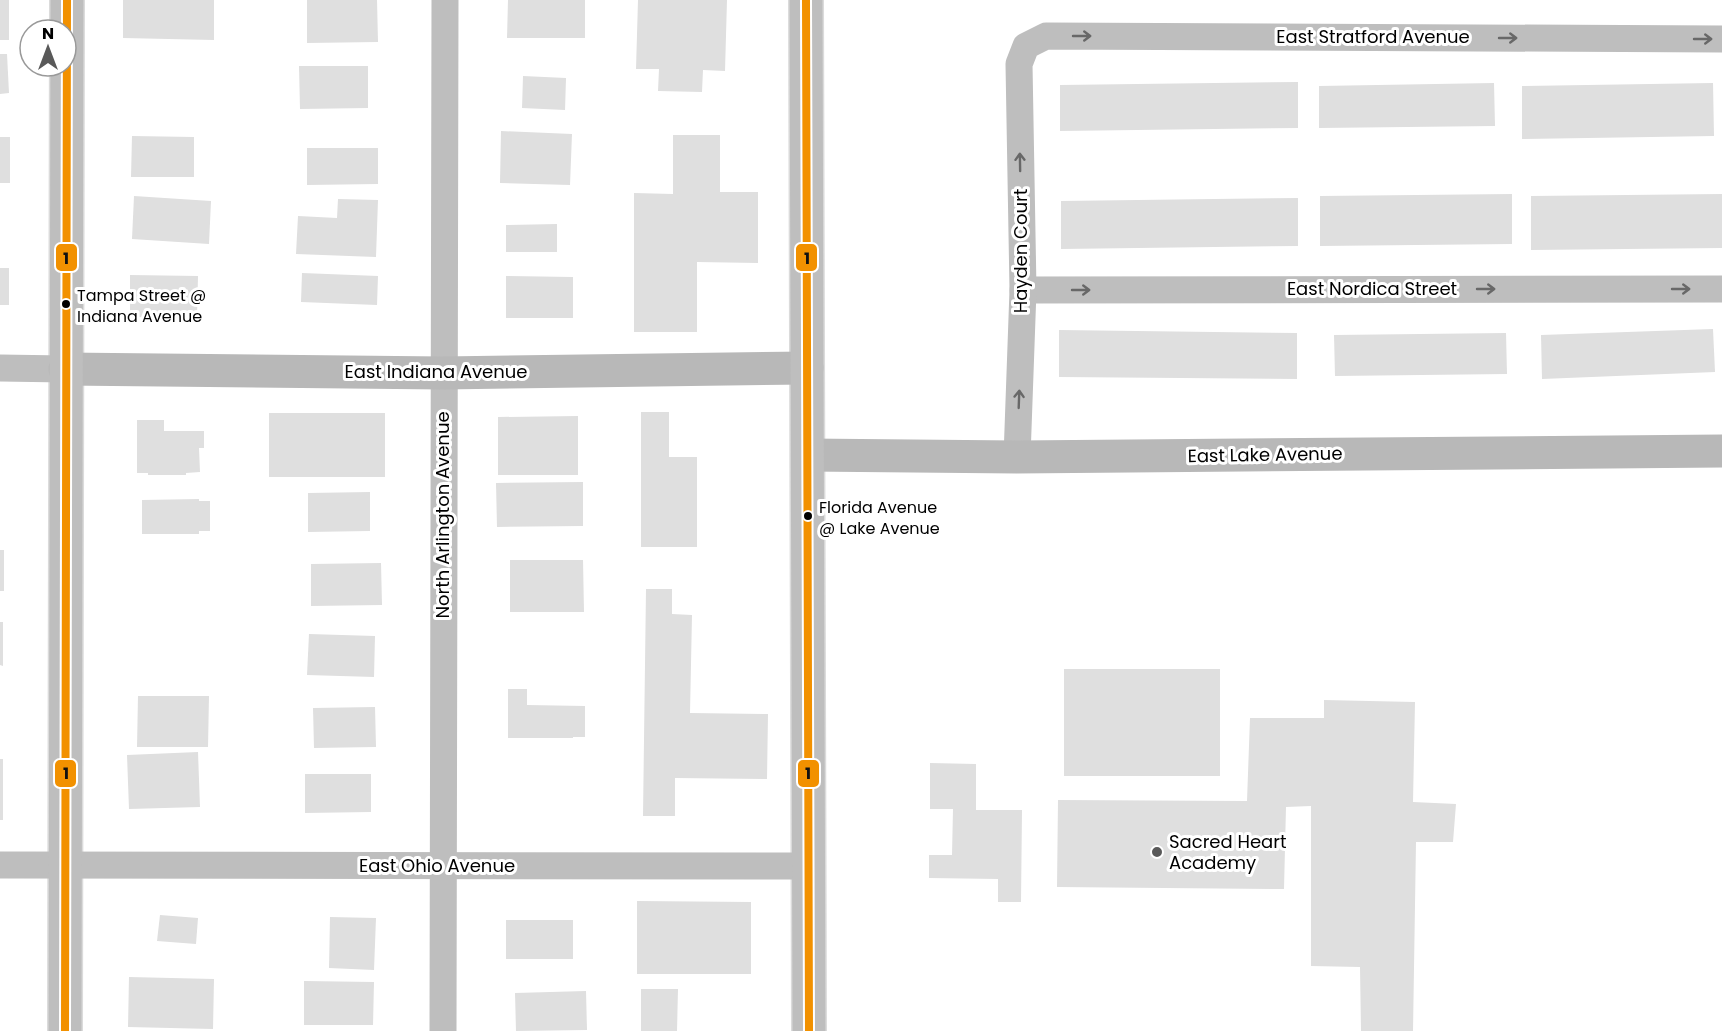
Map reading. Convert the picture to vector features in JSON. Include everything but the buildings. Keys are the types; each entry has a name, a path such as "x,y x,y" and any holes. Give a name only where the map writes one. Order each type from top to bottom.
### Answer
{"main road":[{"path":"65,1031 67,0"},
{"path":"806,0 809,1031"}],"street":[{"name":"North Arlington Avenue","path":"443,1031 445,0"},
{"name":"East Stratford Avenue","path":"1026,46 1046,36 1722,39"},
{"name":"Hayden Court","path":"1017,457 1023,290 1019,64 1026,46"},
{"name":"East Nordica Street","path":"1023,290 1722,289"},
{"path":"0,368 65,369"},
{"name":"East Indiana Avenue","path":"65,369 443,373 807,368"},
{"name":"East Lake Avenue","path":"808,455 1017,457 1722,451"},
{"name":"East Ohio Avenue","path":"0,865 809,866"}],"transit line":[{"name":"1","path":"65,1031 67,0"},
{"name":"1","path":"806,0 809,1031"}],"place":[{"name":"Tampa Street @ Indiana Avenue","path":"66,304"},
{"name":"Florida Avenue @ Lake Avenue","path":"808,516"},
{"name":"Sacred Heart Academy","path":"1157,852"}]}
